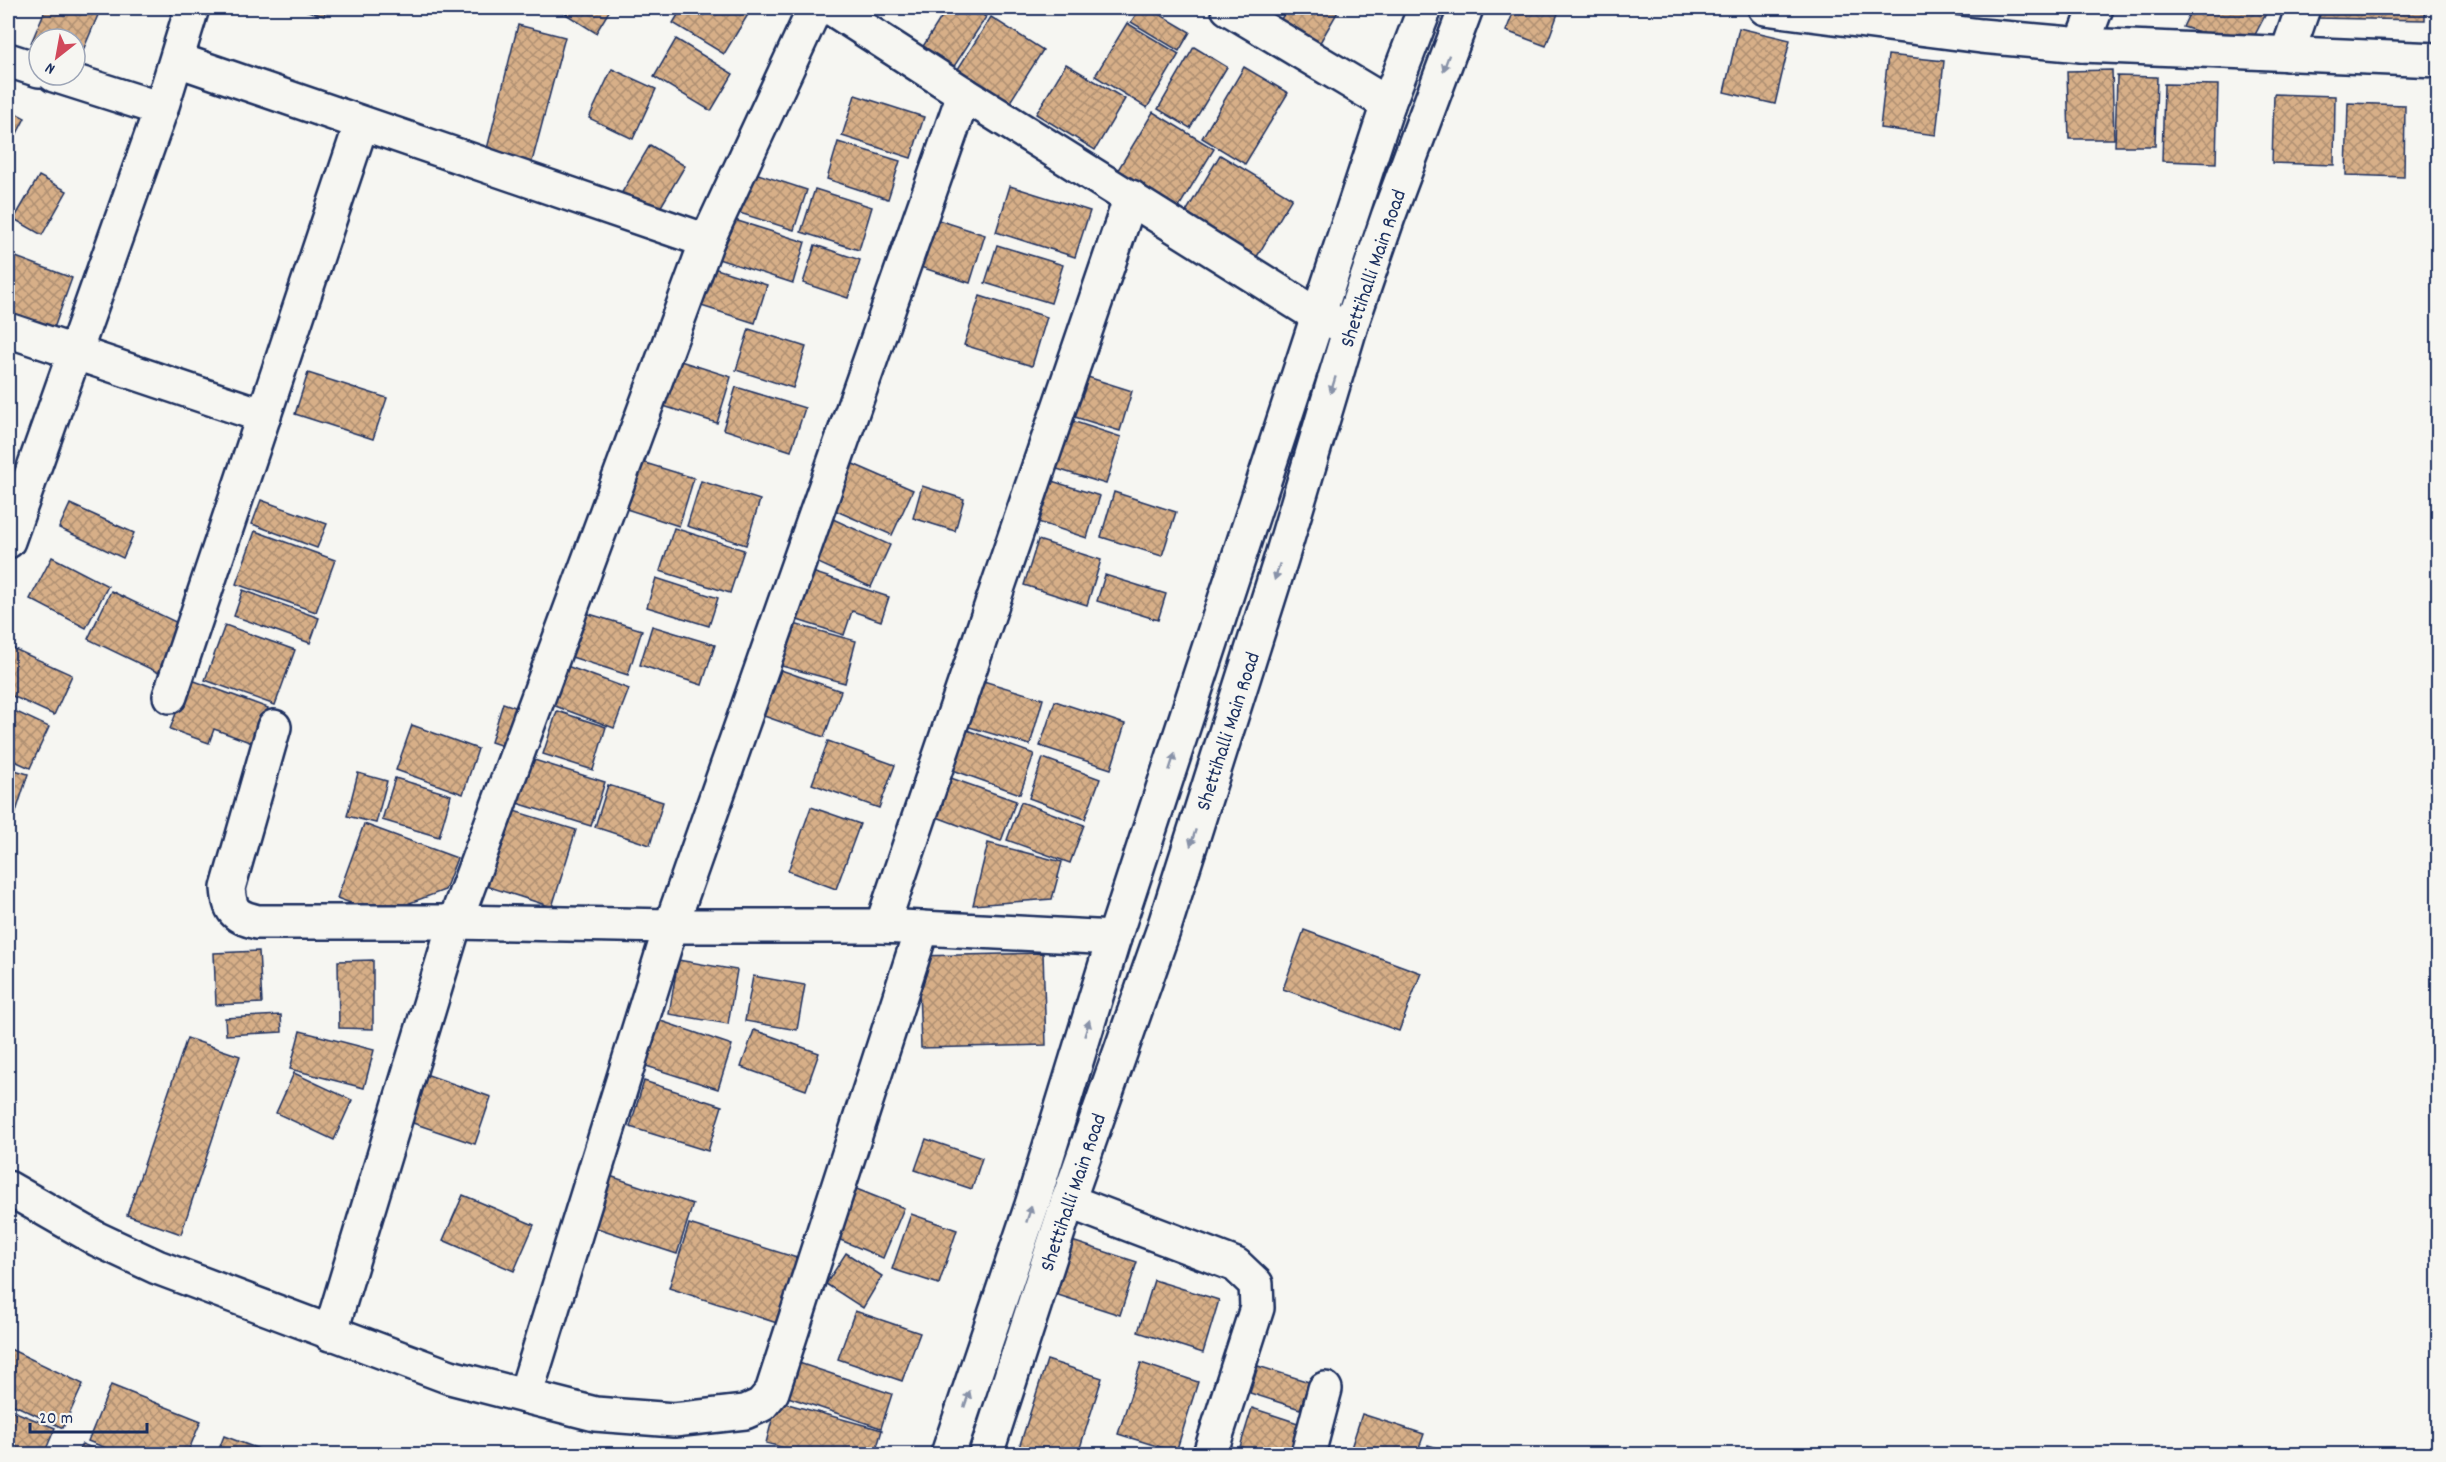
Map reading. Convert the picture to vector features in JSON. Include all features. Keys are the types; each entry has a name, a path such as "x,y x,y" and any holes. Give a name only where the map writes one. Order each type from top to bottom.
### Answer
{"street":[{"path":"8,534 161,109 178,60 192,8"},
{"path":"330,1334 454,922 707,241 815,8"},
{"path":"831,8 1318,316 1350,328"},
{"path":"1228,8 1388,104"},
{"name":"Shettihalli Main Road","path":"948,1455 1032,1205 1114,938 1318,316 1388,104 1425,8"},
{"name":"Shettihalli Main Road","path":"986,1455 1068,1201 1163,931 1281,559 1350,328 1388,217 1466,8"},
{"path":"1765,8 1888,15 1981,36 2082,45 2439,60"},
{"path":"2082,45 2096,8"},
{"path":"2287,54 2303,8"},
{"path":"8,60 27,66"},
{"path":"178,60 362,125 707,241"},
{"path":"87,85 161,109"},
{"path":"525,1396 671,926 964,94"},
{"path":"170,696 362,125"},
{"path":"882,926 1131,197"},
{"path":"8,330 264,416"},
{"path":"274,727 228,888 230,906 240,917 257,922 882,926 1114,938"},
{"path":"8,1188 97,1239 157,1267 330,1334 450,1377 596,1414 674,1420 745,1412 761,1405 772,1392 922,928"},
{"path":"1068,1201 1236,1265 1256,1284 1257,1308 1210,1455"},
{"path":"1308,1455 1325,1389"}],"building":[{"path":"46,8 101,8 87,41 87,27 38,27"},
{"path":"298,8 327,8 324,16"},
{"path":"556,8 611,8 596,33"},
{"path":"682,8 752,8 724,54 673,23"},
{"path":"947,8 971,8 986,17 953,68 922,48"},
{"path":"1140,8 1149,8 1190,32 1179,51 1131,22"},
{"path":"1288,8 1340,8 1318,46 1279,22"},
{"path":"1515,8 1560,8 1546,46 1506,31"},
{"path":"2192,8 2269,8 2249,46 2183,27"},
{"path":"2315,8 2425,8 2425,20 2315,18"},
{"path":"991,17 1043,50 1008,105 956,72"},
{"path":"1127,23 1179,54 1147,108 1095,76"},
{"path":"518,25 565,37 529,173 484,161"},
{"path":"1739,28 1790,40 1775,104 1724,92"},
{"path":"676,39 733,74 711,111 654,77"},
{"path":"1194,47 1227,67 1190,128 1158,109"},
{"path":"1888,55 1944,61 1936,135 1880,128"},
{"path":"1066,64 1125,99 1095,150 1036,114"},
{"path":"1244,67 1288,93 1245,164 1202,138"},
{"path":"612,69 656,89 633,139 589,118"},
{"path":"2112,70 2114,139 2069,139 2067,71"},
{"path":"2117,76 2157,77 2155,146 2115,146"},
{"path":"2164,84 2218,85 2216,163 2162,161"},
{"path":"2274,94 2335,96 2334,165 2272,163"},
{"path":"855,95 924,117 911,158 842,136"},
{"path":"2348,103 2405,105 2404,177 2346,175"},
{"path":"8,109 25,118 8,151"},
{"path":"1153,112 1214,149 1177,210 1116,173"},
{"path":"838,142 900,161 888,199 827,179"},
{"path":"650,145 685,166 656,215 621,194"},
{"path":"1220,155 1292,198 1252,265 1180,222"},
{"path":"743,169 807,190 794,230 730,210"},
{"path":"39,176 67,191 42,235 14,219"},
{"path":"1010,186 1090,211 1075,257 996,232"},
{"path":"815,189 872,207 859,250 801,232"},
{"path":"923,215 985,235 970,283 908,263"},
{"path":"725,217 805,242 793,283 712,257"},
{"path":"815,245 860,260 848,298 803,283"},
{"path":"997,245 1063,265 1051,303 985,283"},
{"path":"8,254 72,278 53,331 8,314"},
{"path":"707,266 767,285 755,323 695,304"},
{"path":"980,296 1047,317 1032,366 964,345"},
{"path":"749,329 806,347 793,388 736,370"},
{"path":"671,358 731,377 717,423 657,404"},
{"path":"308,373 387,398 373,439 295,414"},
{"path":"1075,373 1132,391 1120,431 1062,413"},
{"path":"736,387 805,408 791,451 723,429"},
{"path":"1060,417 1121,437 1106,484 1044,465"},
{"path":"8,447 15,450 8,471"},
{"path":"632,459 694,478 679,526 617,506"},
{"path":"844,460 913,490 892,535 825,506"},
{"path":"1039,477 1100,496 1087,538 1026,518"},
{"path":"701,481 760,500 746,545 687,526"},
{"path":"922,486 964,499 955,531 913,518"},
{"path":"1114,492 1176,512 1162,556 1101,537"},
{"path":"261,500 327,524 317,548 252,524"},
{"path":"70,504 134,533 123,558 59,528"},
{"path":"822,514 890,545 871,587 803,556"},
{"path":"674,528 744,550 730,593 660,571"},
{"path":"255,531 335,560 316,612 236,584"},
{"path":"1038,540 1101,560 1087,605 1024,585"},
{"path":"52,557 108,586 86,628 30,599"},
{"path":"803,569 889,597 881,621 852,611 844,635 788,617"},
{"path":"1105,575 1166,594 1158,620 1097,601"},
{"path":"656,578 718,598 709,626 647,607"},
{"path":"243,590 319,618 310,643 234,616"},
{"path":"111,591 182,625 159,673 88,639"},
{"path":"573,609 642,630 628,675 559,653"},
{"path":"790,623 856,641 845,683 778,665"},
{"path":"225,625 295,650 275,705 205,680"},
{"path":"652,626 715,645 702,685 640,665"},
{"path":"8,646 72,675 54,715 8,694"},
{"path":"556,662 629,689 614,728 542,701"},
{"path":"781,670 841,691 824,737 764,716"},
{"path":"970,677 1043,699 1030,745 956,723"},
{"path":"189,679 268,708 255,744 214,729 209,743 170,729"},
{"path":"1055,701 1125,724 1111,769 1040,746"},
{"path":"503,703 527,711 515,750 491,742"},
{"path":"8,708 49,727 30,768 8,758"},
{"path":"557,711 606,727 593,770 543,754"},
{"path":"412,725 478,749 463,794 396,770"},
{"path":"964,729 1034,754 1020,794 950,769"},
{"path":"828,741 895,765 879,808 812,784"},
{"path":"518,755 605,782 591,826 504,799"},
{"path":"1043,758 1100,779 1085,819 1029,798"},
{"path":"8,768 28,774 15,815 8,813"},
{"path":"358,773 387,781 376,823 347,816"},
{"path":"948,777 1016,801 1001,841 934,816"},
{"path":"395,778 451,795 439,837 382,820"},
{"path":"608,785 663,802 650,845 595,827"},
{"path":"1021,802 1084,825 1070,863 1007,840"},
{"path":"498,806 576,830 552,907 474,882"},
{"path":"811,807 860,824 836,889 788,871"},
{"path":"364,824 457,858 445,890 380,914 337,898"},
{"path":"988,843 1062,862 1052,899 973,905"},
{"path":"1304,930 1421,973 1399,1031 1283,989"},
{"path":"259,951 262,1003 216,1005 214,953"},
{"path":"1043,953 1046,1045 921,1048 918,956"},
{"path":"373,960 373,1029 339,1028 338,961"},
{"path":"678,960 737,970 728,1024 669,1014"},
{"path":"753,976 805,985 797,1030 745,1021"},
{"path":"281,1015 282,1032 226,1035 225,1018"},
{"path":"652,1018 732,1045 718,1089 637,1063"},
{"path":"754,1030 819,1053 806,1090 741,1067"},
{"path":"300,1031 374,1050 364,1088 290,1069"},
{"path":"187,1038 240,1056 181,1234 127,1215"},
{"path":"411,1069 491,1097 475,1144 395,1117"},
{"path":"294,1073 352,1100 334,1140 276,1113"},
{"path":"644,1081 722,1106 708,1151 630,1127"},
{"path":"926,1139 982,1158 972,1189 915,1170"},
{"path":"607,1175 693,1204 677,1254 591,1226"},
{"path":"844,1184 904,1208 883,1258 824,1233"},
{"path":"463,1195 534,1225 514,1271 443,1240"},
{"path":"911,1214 957,1230 939,1284 892,1269"},
{"path":"689,1224 797,1258 777,1323 669,1288"},
{"path":"1072,1241 1137,1262 1120,1315 1055,1294"},
{"path":"846,1253 882,1276 863,1308 826,1284"},
{"path":"1154,1280 1219,1300 1203,1353 1138,1332"},
{"path":"855,1311 920,1333 902,1381 838,1359"},
{"path":"8,1348 83,1384 63,1428 8,1402"},
{"path":"790,1360 892,1394 881,1428 779,1394"},
{"path":"1047,1360 1102,1378 1078,1454 1029,1454 1018,1451"},
{"path":"1141,1363 1198,1382 1176,1452 1118,1434"},
{"path":"1258,1366 1309,1382 1300,1409 1250,1393"},
{"path":"111,1385 201,1421 187,1454 121,1454 88,1441"},
{"path":"777,1401 882,1430 875,1454 807,1454 766,1443"},
{"path":"1252,1408 1301,1424 1291,1454 1262,1454 1240,1447"},
{"path":"8,1409 55,1428 44,1454 8,1454"},
{"path":"1362,1414 1424,1434 1417,1454 1349,1454"},
{"path":"224,1436 272,1454 217,1454"},
{"path":"82,1444 108,1454 77,1454"},
{"path":"1428,1445 1457,1454 1425,1454"},
{"path":"1107,1448 1127,1454 1105,1454"}]}
